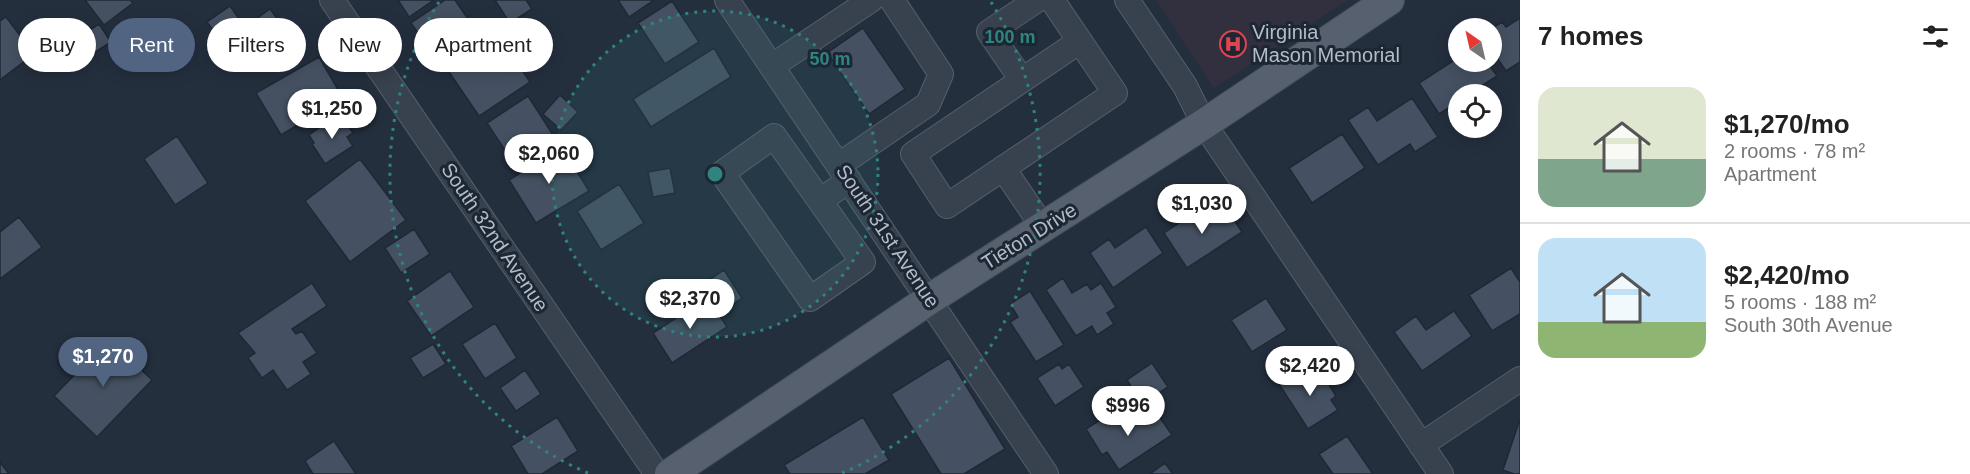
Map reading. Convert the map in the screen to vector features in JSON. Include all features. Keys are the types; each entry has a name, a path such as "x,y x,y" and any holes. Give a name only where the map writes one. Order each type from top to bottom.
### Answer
{"main road":[{"name":"Tieton Drive","path":"670,474 930,299 1204,124 1389,0"}],"street":[{"name":"South 32nd Avenue","path":"332,0 657,474"},
{"name":"South 31st Avenue","path":"727,0 1046,474"},
{"path":"772,66 871,0"},
{"path":"820,201 844,173 928,104 941,74 892,0"},
{"path":"1022,80 990,32 1037,0"},
{"path":"1052,0 1080,41 1115,93 948,206 912,154 1080,41"},
{"path":"1127,0 1185,86 1204,124 1441,474"},
{"path":"774,136 820,201 863,262 810,299 722,173 774,136"},
{"path":"1004,168 1043,227"},
{"path":"1421,445 1520,379"}],"shaded area":[{"name":"Virginia Mason Memorial","path":"1156,0 1348,0 1214,88"}],"building":[{"path":"85,0 130,0 133,3 113,18 108,18 108,22 104,25"},
{"path":"398,0 434,0 409,17"},
{"path":"445,0 455,0 467,18 418,18"},
{"path":"495,0 526,0 532,9 518,18 507,18"},
{"path":"618,0 654,0 629,17"},
{"path":"672,1 699,42 665,64 638,23"},
{"path":"230,6 238,18 213,18"},
{"path":"270,9 277,18 257,18"},
{"path":"6,17 18,33 18,66 0,80 0,21"},
{"path":"1520,18 1520,62 1506,71 1502,65 1502,22 1506,27"},
{"path":"99,24 108,38 108,44 96,52 96,26"},
{"path":"863,28 905,89 869,114 827,53"},
{"path":"714,48 731,77 651,127 633,99"},
{"path":"318,58 318,72 328,72 343,98 281,135 256,93 293,72 306,72 306,64"},
{"path":"1448,64 1448,72 1494,72 1497,76 1485,84 1448,84 1448,108 1439,114 1419,83"},
{"path":"449,72 523,72 530,82 479,116"},
{"path":"560,95 578,112 561,130 543,114"},
{"path":"528,96 555,138 514,164 487,123"},
{"path":"1412,98 1438,137 1415,152 1410,144 1378,165 1348,120 1368,107 1377,121"},
{"path":"334,117 339,125 345,121 353,133 347,137 353,146 325,164 309,135"},
{"path":"1342,134 1365,168 1312,203 1289,168"},
{"path":"177,136 208,183 175,205 144,159"},
{"path":"562,147 589,191 536,223 509,180"},
{"path":"360,159 406,220 350,262 305,201"},
{"path":"670,168 675,193 653,197 648,172"},
{"path":"619,184 644,223 601,250 577,211"},
{"path":"1224,205 1242,232 1187,268 1164,233 1194,213 1200,222"},
{"path":"19,217 42,247 0,279 0,232"},
{"path":"1146,227 1163,253 1113,288 1090,253 1109,239 1115,248"},
{"path":"414,229 430,254 401,273 385,248"},
{"path":"1511,268 1520,282 1520,314 1492,331 1469,295"},
{"path":"724,270 742,298 726,309 707,281"},
{"path":"450,271 474,307 431,336 407,301"},
{"path":"1063,278 1072,293 1087,284 1091,290 1101,283 1116,307 1107,313 1114,324 1097,335 1092,326 1076,336 1046,290"},
{"path":"312,283 327,306 292,329 296,334 302,331 317,353 303,362 311,374 287,390 273,370 262,378 248,358 255,353 238,333"},
{"path":"1030,291 1064,345 1036,362 1010,322 1018,317 1010,304"},
{"path":"708,297 727,327 672,363 653,333"},
{"path":"1266,298 1287,330 1252,352 1231,320"},
{"path":"1454,311 1472,336 1422,371 1394,332 1416,316 1426,330"},
{"path":"495,323 517,358 485,379 462,344"},
{"path":"109,339 152,380 97,437 54,396"},
{"path":"433,344 446,364 423,378 410,358"},
{"path":"949,358 1005,449 964,474 941,474 891,394"},
{"path":"1152,363 1168,387 1142,404 1127,380"},
{"path":"1059,364 1062,369 1069,364 1084,387 1055,406 1037,378"},
{"path":"525,370 541,394 516,411 500,388"},
{"path":"1301,370 1306,379 1320,370 1336,396 1331,400 1338,410 1308,429 1279,384"},
{"path":"1154,409 1172,435 1119,470 1107,452 1102,455 1086,429 1106,416 1110,421 1121,414 1129,425"},
{"path":"557,417 578,451 542,474 528,474 511,446"},
{"path":"863,417 889,460 865,474 790,474 784,465"},
{"path":"1520,419 1520,474 1514,474 1503,470"},
{"path":"1347,436 1373,474 1333,474 1319,454"},
{"path":"334,441 356,474 313,474 305,461"},
{"path":"0,462 9,474 0,474"},
{"path":"1165,463 1173,474 1150,474"}],"place":[{"name":"Virginia Mason Memorial","path":"1233,44"}]}
